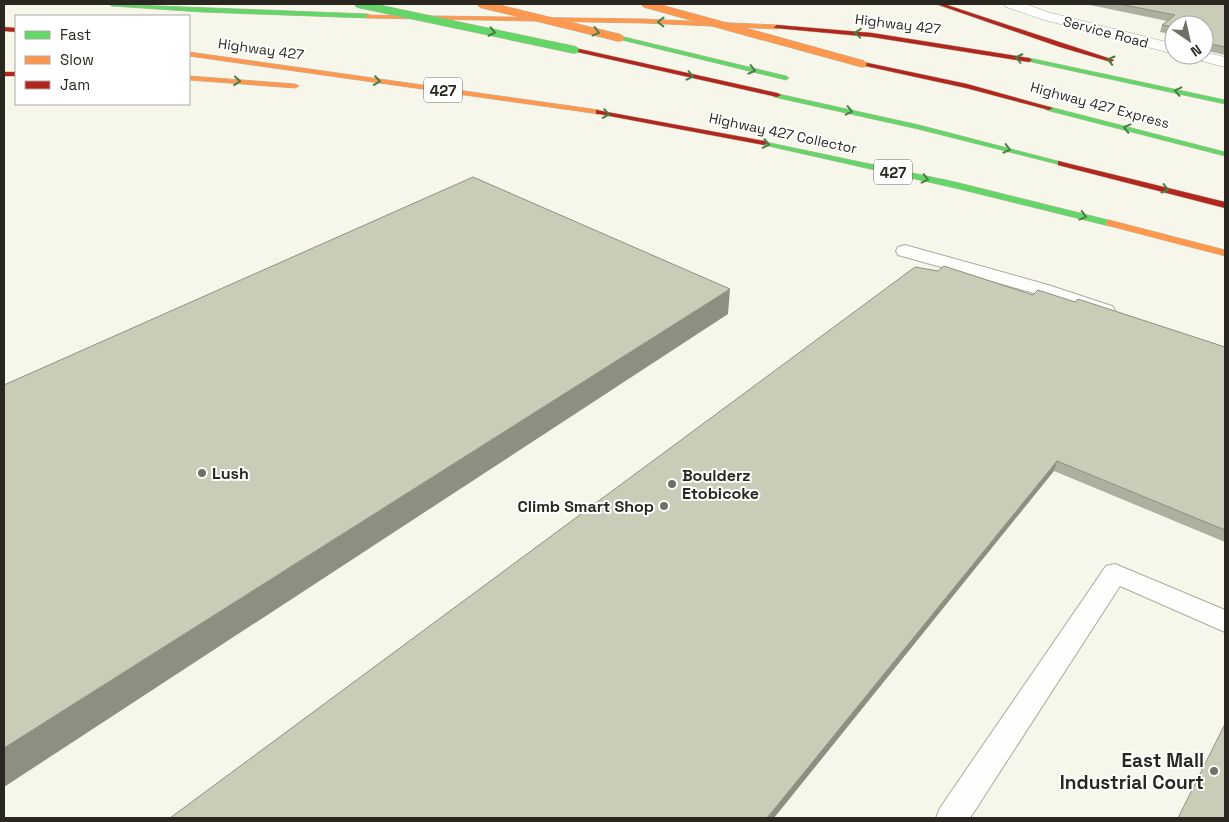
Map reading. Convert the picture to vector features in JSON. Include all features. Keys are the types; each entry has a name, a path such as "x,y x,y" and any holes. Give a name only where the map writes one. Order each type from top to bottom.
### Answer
{"highway":[{"name":"Highway 427","path":"112,4 327,15 684,22 811,29 879,35 990,52 1225,102"},
{"path":"358,4 575,50 919,127 1225,205"},
{"path":"481,4 793,80"},
{"path":"645,4 863,64 967,86"},
{"path":"327,15 608,12 668,4"},
{"path":"939,4 1062,46 1120,62"},
{"path":"721,12 833,43"},
{"path":"860,51 967,86"},
{"name":"Highway 427","path":"190,54 329,74"},
{"path":"190,60 329,74"},
{"name":"Highway 427 Collector","path":"329,74 681,127 808,152 1058,210 1225,253"},
{"path":"190,78 306,87"},
{"path":"1196,84 1225,92"},
{"name":"Highway 427 Express","path":"967,86 1225,154"},
{"path":"384,93 558,107"}],"street":[{"name":"Service Road","path":"1011,4 1046,16 1164,47"}],"lane":[{"path":"905,251 1041,288 1124,316"},
{"path":"952,818 1115,573 1225,622"}],"building":[{"path":"1119,4 1225,4 1225,47 1214,45 1214,15 1175,15"},
{"path":"473,177 730,289 4,748 4,385"},
{"path":"944,266 1033,295 1038,290 1075,302 1078,299 1225,347 1225,530 1057,461 767,818 170,818 915,267 938,271"},
{"name":"East Mall Industrial Court","path":"1225,724 1225,818 1178,818"}],"traffic: fast":[{"path":"112,4 201,10 368,16"},
{"path":"358,4 575,50"},
{"path":"620,38 786,78"},
{"path":"1029,60 1225,102"},
{"path":"777,95 919,127 1061,163"},
{"path":"1049,108 1225,154"},
{"path":"764,143 955,185 1109,223"}],"traffic: slow":[{"path":"481,4 620,38"},
{"path":"645,4 863,64"},
{"path":"368,16 644,21 777,27"},
{"path":"190,54 599,112"},
{"path":"190,78 295,86"},
{"path":"1109,223 1225,253"}],"traffic: jam":[{"path":"939,4 1062,46 1111,60"},
{"path":"777,27 872,35 1029,60"},
{"path":"4,29 15,30"},
{"path":"575,50 777,95"},
{"path":"863,64 967,86 1049,108"},
{"path":"4,74 15,74"},
{"path":"599,112 764,143"},
{"path":"1061,163 1225,205"}],"place":[{"name":"Lush","path":"202,473"},
{"name":"Boulderz Etobicoke","path":"672,484"},
{"name":"Climb Smart Shop","path":"664,506"},
{"name":"East Mall Industrial Court","path":"1214,771"}]}
